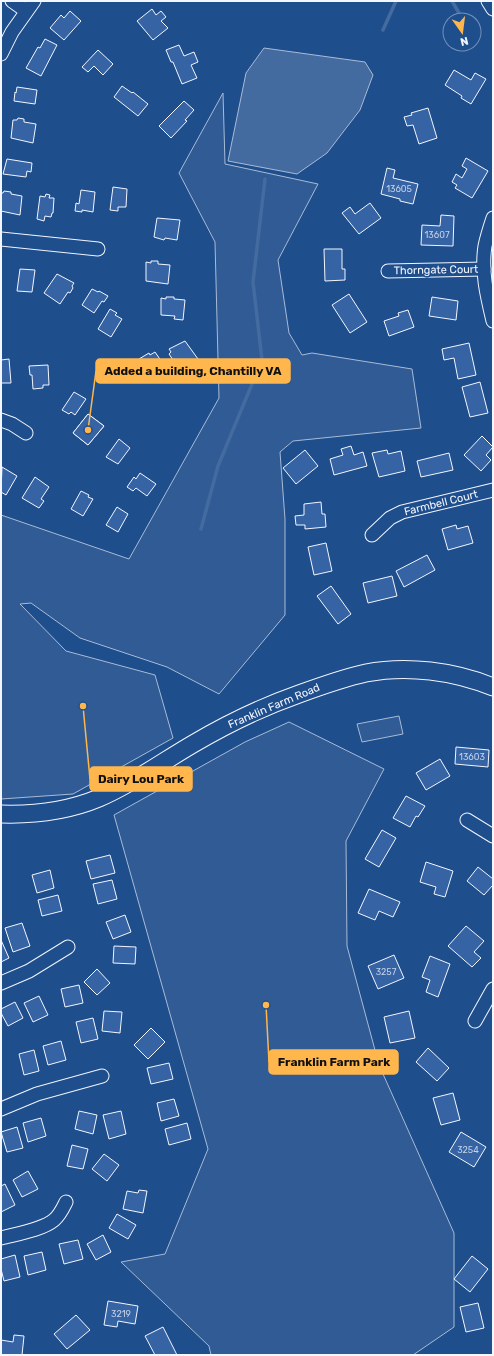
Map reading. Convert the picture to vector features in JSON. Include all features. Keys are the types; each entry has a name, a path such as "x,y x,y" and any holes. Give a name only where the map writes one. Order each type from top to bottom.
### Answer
{"main road":[{"name":"Franklin Farm Road","path":"1,814 42,813 66,808 98,798 125,785 232,722 285,699 339,680 379,671 414,670 442,672 460,676 493,687"}],"street":[{"path":"1,54 12,32 30,6 12,1"},
{"path":"488,1 493,9"},
{"path":"493,218 485,246 484,269 486,290 493,321"},
{"path":"1,238 98,249"},
{"name":"Thorngate Court","path":"388,271 484,269"},
{"path":"1,420 12,424 26,433"},
{"name":"Farmbell Court","path":"372,535 390,518 402,512 493,490"},
{"path":"467,820 493,836"},
{"path":"1,983 29,971 68,947"},
{"path":"475,1021 493,989"},
{"path":"1,1109 37,1094 102,1076"},
{"path":"1,1238 45,1225 54,1220 66,1202"}],"shaded area":[{"path":"264,48 365,62 373,75 360,110 327,153 297,174 228,161 246,73"},
{"path":"223,93 225,164 318,184 278,260 289,333 302,355 312,353 412,369 421,428 293,441 280,452 285,519 285,615 219,694 167,667 80,638 31,603 20,604 66,651 155,675 173,738 73,794 1,799 1,515 129,559 219,398 215,242 179,173"},
{"path":"399,716 403,734 362,742 357,724"},
{"path":"289,722 384,769 346,841 347,946 379,1065 454,1233 454,1327 413,1355 211,1355 209,1346 121,1262 165,1254 208,1149 114,815 245,742"}],"building":[{"path":"152,9 156,15 161,11 166,17 161,21 168,28 153,40 137,21"},
{"path":"70,11 81,21 64,40 50,28 61,15 64,18"},
{"path":"45,39 57,45 41,76 26,68 38,47 40,48"},
{"path":"179,45 184,56 194,52 198,62 191,65 197,78 182,84 173,62 171,62 166,50"},
{"path":"98,50 113,64 103,75 94,66 88,72 82,67"},
{"path":"454,70 471,80 475,73 486,79 471,104 445,85"},
{"path":"122,86 132,93 133,92 148,104 138,116 114,97"},
{"path":"17,87 37,90 35,104 14,101"},
{"path":"184,101 194,110 185,120 187,121 171,138 159,126"},
{"path":"428,108 437,138 419,144 413,125 407,126 404,117 412,115 411,113"},
{"path":"18,118 24,119 24,122 36,124 33,143 11,138 13,120 17,120"},
{"path":"466,158 488,171 472,198 455,188 457,185 452,182 456,174 462,178 467,169 462,166"},
{"path":"7,159 32,163 31,172 27,171 26,177 3,174"},
{"path":"387,168 395,170 393,178 418,184 413,204 381,194"},
{"path":"113,187 127,189 126,207 118,207 118,211 110,210"},
{"path":"81,190 95,192 93,212 82,210 82,212 75,211 76,203 79,204"},
{"path":"4,191 22,196 20,215 1,211 1,193"},
{"path":"46,194 50,195 49,198 54,198 53,213 51,217 45,216 44,221 37,219 40,196 45,197"},
{"path":"370,203 381,218 359,234 342,213 350,207 355,214"},
{"path":"441,215 454,216 453,246 421,245 422,225 440,226"},
{"path":"157,218 180,220 177,240 165,238 164,240 154,237"},
{"path":"324,249 342,249 342,269 345,269 345,280 325,281"},
{"path":"151,261 158,261 158,264 170,265 168,284 146,281 146,262 151,263"},
{"path":"20,269 35,270 32,292 17,291"},
{"path":"57,274 74,283 70,293 68,292 60,304 44,293"},
{"path":"92,289 108,296 104,302 102,301 94,313 82,305"},
{"path":"349,294 367,322 350,333 332,305"},
{"path":"166,297 174,297 174,299 185,300 183,320 174,319 175,316 161,315 161,298 166,299"},
{"path":"432,297 458,301 456,320 429,316"},
{"path":"110,309 117,313 115,315 122,319 111,337 98,329"},
{"path":"408,310 414,327 389,336 384,321 399,316 398,313"},
{"path":"185,341 198,359 181,369 175,359 173,360 169,354 171,352 169,349"},
{"path":"469,343 476,375 458,379 454,358 444,360 442,349"},
{"path":"155,352 166,368 153,376 146,364 143,365 139,359 149,353 150,355"},
{"path":"9,359 11,383 1,383 1,360"},
{"path":"48,365 49,385 43,385 43,388 33,389 32,375 30,375 29,366"},
{"path":"480,382 488,413 470,417 462,387"},
{"path":"74,392 86,399 75,415 71,412 69,414 62,410"},
{"path":"88,414 104,426 88,445 73,433"},
{"path":"88,414 104,426 88,445 73,433"},
{"path":"482,436 493,447 486,455 491,460 481,471 464,455"},
{"path":"119,439 130,448 118,464 106,457"},
{"path":"351,446 354,455 363,452 367,466 334,475 330,459 343,455 341,449"},
{"path":"305,450 318,466 296,484 283,468"},
{"path":"387,450 388,454 401,451 405,471 379,477 372,453"},
{"path":"449,453 453,470 421,477 417,461"},
{"path":"2,467 17,476 6,495 1,492"},
{"path":"140,473 156,484 147,496 136,488 133,491 127,487 134,477 136,479"},
{"path":"35,477 49,487 41,499 44,501 39,508 22,498"},
{"path":"81,491 93,499 83,516 71,509"},
{"path":"321,502 322,514 325,514 326,527 305,529 305,525 296,525 295,516 304,515 304,504"},
{"path":"117,507 128,514 118,532 106,525"},
{"path":"456,525 457,529 468,526 473,543 448,550 442,529"},
{"path":"326,543 332,571 314,575 308,547"},
{"path":"427,555 435,570 404,587 396,571"},
{"path":"392,576 397,596 368,603 363,583"},
{"path":"331,586 351,614 338,624 317,596"},
{"path":"456,747 489,750 488,767 455,764"},
{"path":"440,759 450,776 426,790 416,773"},
{"path":"406,796 425,806 418,817 416,816 410,827 393,818"},
{"path":"382,830 396,838 379,867 365,859"},
{"path":"110,855 115,873 91,879 86,861"},
{"path":"426,862 453,871 445,897 434,894 436,887 420,882"},
{"path":"478,867 493,879 493,885 484,895 467,881"},
{"path":"50,870 54,888 37,893 32,875"},
{"path":"112,880 117,899 98,904 93,884"},
{"path":"369,889 400,902 393,917 379,911 375,920 358,913"},
{"path":"58,895 62,911 42,916 38,900"},
{"path":"125,915 131,932 113,939 106,922"},
{"path":"22,923 30,946 13,952 5,928"},
{"path":"466,926 484,941 474,952 481,958 472,967 448,946"},
{"path":"1,940 9,958 1,962"},
{"path":"114,946 136,947 135,964 113,963"},
{"path":"394,955 404,978 378,989 368,966"},
{"path":"430,956 450,964 438,997 426,992 430,980 422,977"},
{"path":"97,969 110,983 97,995 84,982"},
{"path":"79,985 83,1003 65,1007 61,989"},
{"path":"39,996 48,1015 33,1022 24,1003"},
{"path":"15,1002 23,1018 8,1026 1,1013 1,1009"},
{"path":"104,1011 122,1012 120,1033 102,1031"},
{"path":"409,1011 415,1038 390,1043 384,1017"},
{"path":"93,1018 98,1039 81,1043 76,1022"},
{"path":"151,1028 165,1042 148,1059 134,1045"},
{"path":"61,1041 66,1060 48,1065 43,1046"},
{"path":"428,1048 449,1068 437,1081 416,1062"},
{"path":"34,1050 39,1071 24,1075 19,1054"},
{"path":"169,1063 173,1079 151,1084 147,1068"},
{"path":"453,1093 460,1120 441,1125 433,1098"},
{"path":"174,1099 179,1116 161,1121 157,1103"},
{"path":"79,1111 97,1115 93,1134 75,1129"},
{"path":"121,1111 126,1134 109,1139 103,1115"},
{"path":"41,1118 46,1136 28,1142 23,1123"},
{"path":"187,1123 191,1139 169,1145 165,1129"},
{"path":"17,1127 23,1148 7,1152 1,1132"},
{"path":"461,1132 486,1147 474,1167 449,1152"},
{"path":"72,1145 88,1149 83,1169 67,1166"},
{"path":"104,1154 119,1165 107,1181 92,1169"},
{"path":"28,1171 38,1189 22,1197 13,1180"},
{"path":"5,1184 15,1205 1,1212 1,1186"},
{"path":"139,1190 147,1191 143,1213 123,1209 127,1191 138,1193"},
{"path":"117,1214 136,1225 128,1239 109,1228"},
{"path":"103,1235 111,1252 96,1260 87,1244"},
{"path":"78,1240 83,1259 64,1264 59,1244"},
{"path":"42,1252 46,1270 28,1275 24,1256"},
{"path":"15,1255 20,1277 4,1281 1,1269 1,1259"},
{"path":"472,1256 488,1269 470,1292 454,1279"},
{"path":"108,1301 138,1306 135,1324 118,1321 117,1327 104,1325"},
{"path":"478,1303 484,1328 466,1332 460,1307"},
{"path":"76,1315 90,1330 67,1349 54,1334"},
{"path":"163,1327 177,1355 155,1355 145,1336"},
{"path":"14,1335 24,1336 22,1355 1,1355 1,1340 13,1342"}],"waterway":[{"path":"383,30 396,1"},
{"path":"452,1 458,12"},
{"path":"201,529 218,466 262,360 253,282 265,179"}],"place":[{"name":"Added a building, Chantilly VA","path":"88,430"},
{"name":"Dairy Lou Park","path":"83,706"},
{"name":"Franklin Farm Park","path":"266,1005"}]}
